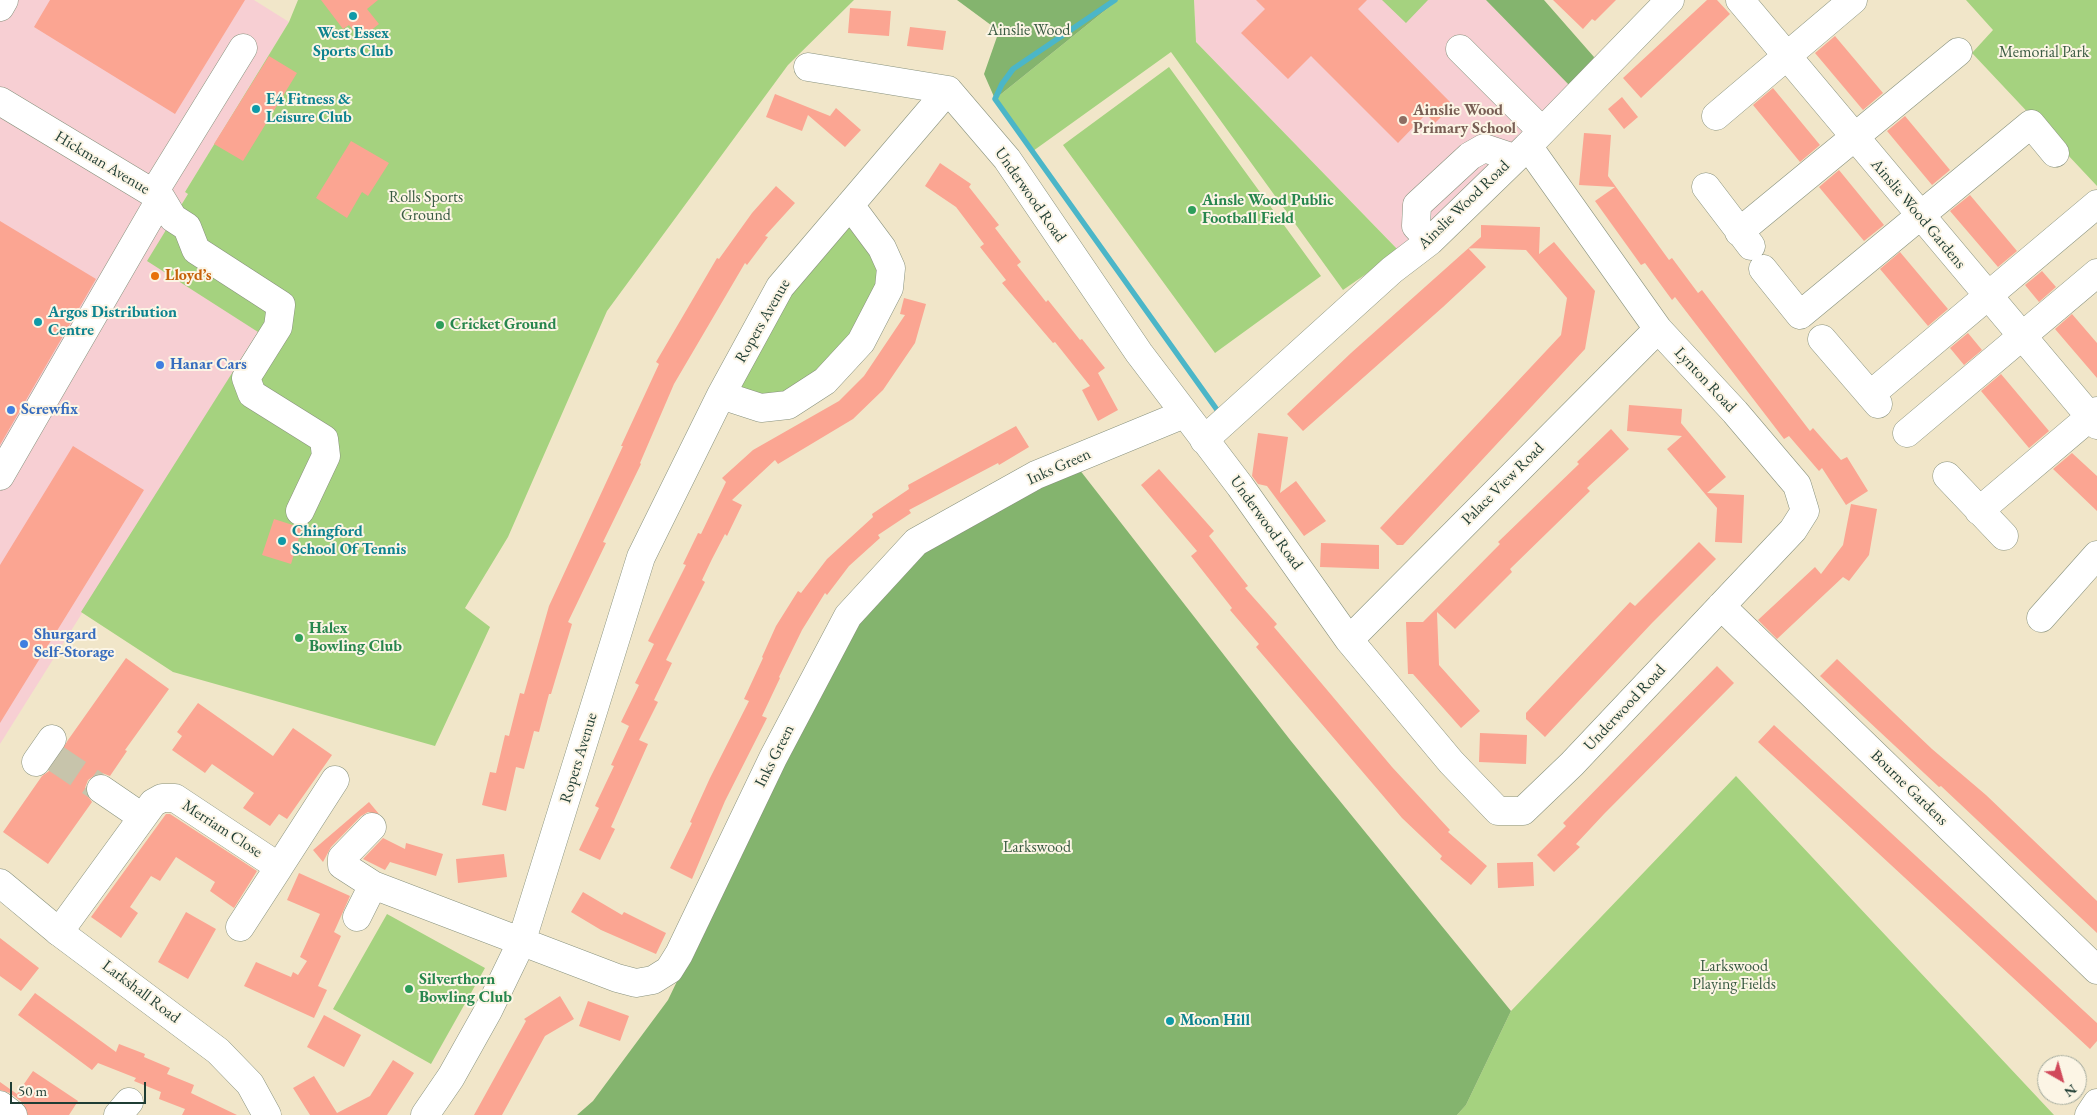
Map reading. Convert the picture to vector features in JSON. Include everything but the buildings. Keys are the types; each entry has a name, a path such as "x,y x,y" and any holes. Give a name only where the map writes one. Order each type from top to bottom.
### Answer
{"street":[{"path":"0,7 4,0"},
{"name":"Ainslie Wood Road","path":"1204,440 1392,270 1430,241 1528,145 1670,0"},
{"name":"Ainslie Wood Gardens","path":"1740,0 1986,295 2095,418"},
{"path":"1716,116 1788,58 1853,0"},
{"path":"243,48 157,196 173,218 187,226 196,250 281,305 278,328 246,378 252,394 324,439 326,456 300,511"},
{"name":"Lynton Road","path":"1460,49 1658,328 1798,485 1805,511 1793,530 1721,606"},
{"path":"1751,249 1854,138 1958,52"},
{"path":"808,67 948,90"},
{"name":"Ropers Avenue","path":"425,1115 451,1078 484,1019 521,943 641,557 721,396 780,287 948,90"},
{"name":"Underwood Road","path":"948,90 1007,159 1139,353 1240,486 1349,640 1451,762 1498,811 1523,811 1572,764 1721,606"},
{"name":"Hickman Avenue","path":"0,101 157,196 0,476"},
{"path":"1706,187 1800,315 2031,124 2055,152"},
{"path":"1822,339 1874,400 1986,295 2097,204"},
{"path":"721,396 761,408 788,405 825,381 861,342 889,288 891,268 882,248 850,205"},
{"path":"1907,433 2097,274"},
{"name":"Palace View Road","path":"1349,640 1658,328"},
{"name":"Inks Green","path":"364,880 521,943 636,983 653,980 669,970 679,954 773,758 848,616 916,542 1036,475 1184,414"},
{"path":"1979,511 2095,418"},
{"path":"1947,476 2004,536"},
{"path":"2041,618 2097,555"},
{"name":"Bourne Gardens","path":"1721,606 2097,970"},
{"name":"Merriam Close","path":"240,927 335,780"},
{"path":"101,789 142,817"},
{"name":"Merriam Close","path":"59,932 142,817 152,804 162,798 174,798 279,867"},
{"path":"356,917 364,880 342,865 342,858 372,827"},
{"name":"Larkshall Road","path":"0,883 59,932 218,1051 250,1084 267,1115"},
{"path":"2089,1115 2097,1103"},
{"path":"0,1106 13,1115"}],"shaded area":[{"path":"0,0 254,0 289,22 185,192 188,194 173,218 259,331 0,744"},
{"name":"Ainslie Wood Primary School","path":"1194,0 1486,0 1570,86 1486,167 1423,234 1399,251 1196,42"}],"green space":[{"name":"Rolls Sports Ground","path":"298,0 854,0 788,65 607,311 508,537 465,608 490,627 435,746 173,672 81,612 258,332 147,261 188,194 185,192 289,22"},
{"name":"Ainslie Wood","path":"957,0 1118,0 995,99 984,74 999,31"},
{"path":"1118,0 1194,0 1196,42 1399,251 1343,290 1171,52 1033,151 995,99"},
{"path":"1382,0 1428,0 1406,23"},
{"path":"1486,0 1544,0 1594,57 1587,77 1570,86"},
{"name":"Memorial Park","path":"1966,0 2097,0 2097,186 1972,53 1993,30"},
{"name":"Ainsle Wood Public Football Field","path":"1169,67 1321,276 1215,353 1063,145"},
{"path":"850,205 891,268 861,342 788,405 721,396"},
{"name":"Larkswood","path":"1079,469 1291,741 1511,1011 1466,1105 1457,1115 577,1115 593,1101 668,1000 827,669 875,602 921,555 979,516"},
{"name":"Larkswood Playing Fields","path":"1736,776 2037,1097 2037,1105 2045,1105 2054,1115 1457,1115 1466,1105 1511,1011"},
{"name":"Silverthorn Bowling Club","path":"387,914 485,968 431,1064 333,1009"}],"waterway":[{"path":"1115,0 1013,69 1002,84 995,99 1220,414"}],"tunnel":[{"path":"55,758 101,789"}],"place":[{"name":"West Essex Sports Club","path":"353,16"},
{"name":"E4 Fitness & Leisure Club","path":"256,109"},
{"name":"Ainslie Wood Primary School","path":"1403,120"},
{"name":"Ainsle Wood Public Football Field","path":"1192,210"},
{"name":"Lloyd’s","path":"155,276"},
{"name":"Argos Distribution Centre","path":"38,322"},
{"name":"Cricket Ground","path":"440,325"},
{"name":"Hanar Cars","path":"160,365"},
{"name":"Screwfix","path":"11,410"},
{"name":"Chingford School Of Tennis","path":"282,541"},
{"name":"Halex Bowling Club","path":"299,638"},
{"name":"Shurgard Self-Storage","path":"24,644"},
{"name":"Silverthorn Bowling Club","path":"409,989"},
{"name":"Moon Hill","path":"1170,1021"}]}
